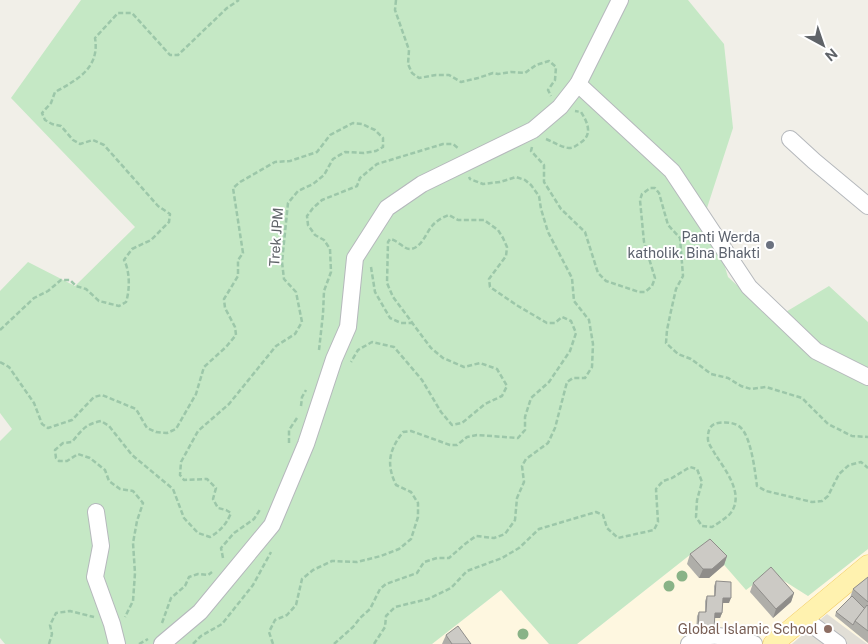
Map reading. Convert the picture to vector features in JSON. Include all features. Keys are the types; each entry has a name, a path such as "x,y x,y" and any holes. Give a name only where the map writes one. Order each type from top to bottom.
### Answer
{"main road":[{"path":"773,644 868,565"}],"street":[{"path":"158,640 200,612 272,524 306,444 334,359 348,327 355,258 387,208 422,184 533,130 560,107 578,84 620,0"},
{"path":"578,84 672,172 748,287 816,351 868,377"},
{"path":"790,139 868,206"},
{"path":"96,512 101,546 95,577 117,644"},
{"path":"803,618 838,644"},
{"path":"689,644 705,637 726,636 754,644"}],"path":[{"path":"0,330 34,298 48,291 61,280 70,280 76,286 86,289 99,301 119,306 126,302 128,295 127,267 124,260 132,249 151,240 169,222 170,214 158,206 104,145 93,140 80,144 73,140 61,126 45,120 42,112 51,103 55,92 77,80 88,69 97,49 95,38 118,13 132,13 170,55 178,55 239,0"},
{"path":"396,0 395,10 409,50 408,64 412,73 419,78 449,75 462,82 492,73 511,72 525,74 536,65 549,61 556,66 555,80 548,90 560,107 582,112 588,122 588,132 584,141 572,148 562,147 542,138"},
{"name":"Trek JPM","path":"0,362 9,367 34,403 42,424 48,428 72,420 94,397 102,395 136,410 147,428 156,432 167,433 176,429 196,394 204,368 236,335 235,327 225,308 224,299 238,276 238,260 243,253 233,188 275,162 290,161 317,152 330,135 353,124 362,124 374,130 383,138 383,147 376,151 364,153 346,152 333,159 324,175 313,184 298,190 288,203 282,262 284,280 296,292 302,322 295,334 276,346 229,404 198,431 181,462 180,475 184,480 207,479 216,488 213,499 218,508 231,513 219,532 210,537 198,533 184,518 173,489 132,455 109,426 100,421 92,422 72,442 64,443 55,450 56,458 59,461 67,460 78,454 90,458 105,470 109,481 120,489 133,491 142,503 136,521 133,543 135,573 132,601 125,618 112,624"},
{"path":"533,141 531,151 544,165 544,182 561,209 585,232 598,273 606,281 639,292 645,292 652,286 655,278 644,242 640,200 642,194 650,188 656,188 668,225 680,238 683,276 676,290 666,336 666,343 678,354 691,359 711,374 728,378 751,390 766,387 802,398 828,424 852,436 868,437"},
{"path":"319,355 324,314 324,291 331,272 330,249 324,240 314,235 308,225 308,216 313,208 322,200 357,186 360,178 377,164 443,144 453,144 459,149 470,179 484,184 516,177 525,180 531,185 539,196 548,232 572,278 574,301 589,320 593,344 592,367 585,378 573,378 567,382 556,428 548,443 526,459 522,466 524,482 517,498 515,520 505,534 494,538 476,536 449,558 437,558 424,562 417,573 386,584 380,589 370,609 334,644"},
{"path":"273,644 269,632 275,620 286,615 296,605 302,579 313,570 332,561 357,562 381,556 399,549 411,539 418,517 418,503 411,492 396,485 391,475 389,461 398,439 404,432 411,431 450,446 457,445 467,437 518,438 525,430 524,417 531,398 549,382 570,351 576,332 571,321 562,317 555,323 547,323 490,287 489,279 506,256 507,247 498,230 484,220 458,220 449,215 443,217 432,226 426,237 417,247 412,249 408,249 391,236"},
{"path":"348,367 358,350 372,342 394,347 422,380 441,412 452,425 462,423 485,404 502,396 507,386 497,370 480,363 464,367 442,358 412,323 393,297 387,284 388,242 390,239 394,239"},
{"path":"370,260 375,292 390,318 401,323 412,323"},
{"path":"289,446 289,430 300,414 302,397 310,385"},
{"path":"374,644 385,627 386,616 394,607 428,599 451,588 467,571 502,558 519,548 539,529 596,512 603,515 607,528 618,538 654,530 658,522 656,489 663,481 690,467 697,469 702,482 697,500 696,518 702,526 712,527 729,515 737,494 731,479 708,440 708,430 714,424 727,421 740,426 747,437 757,486 766,491 812,502 822,501 828,496 839,474 849,465 861,462 868,468"},
{"path":"223,560 222,548 234,533 254,518 262,506"},
{"path":"193,644 201,636 222,624 253,585 272,551"},
{"path":"162,624 170,598 185,586 189,577 198,574 208,574 217,569"},
{"path":"49,644 52,634 50,624 56,613 70,611 95,617 104,623 112,624"},
{"path":"139,644 158,640"}],"shaded area":[{"path":"705,543 770,572 808,596 868,549 868,644 827,615 792,644 577,644"},
{"path":"501,590 549,644 432,644"},
{"name":"Global Islamic School","path":"827,614 867,644 792,644"}],"green space":[{"path":"81,0 688,0 724,44 733,128 707,208 728,277 774,319 829,286 868,322 868,549 808,596 770,572 746,590 705,543 577,644 549,644 501,590 432,644 5,644 0,638 0,441 12,429 0,413 0,291 28,262 75,286 135,227 11,98"}],"building":[{"path":"710,539 727,556 712,569 703,569 690,554"},
{"path":"771,567 794,593 776,609 753,583"},
{"path":"868,577 868,602 853,589"},
{"path":"716,581 731,582 731,598 723,598 722,613 715,613 714,629 698,628 699,612 706,612 707,596 715,596"},
{"path":"852,596 865,609 853,625 836,612"},
{"path":"868,606 868,631 855,621"},
{"path":"458,626 471,644 452,644 446,635"}],"place":[{"name":"Panti Werda katholik. Bina Bhakti","path":"770,245"},
{"name":"Global Islamic School","path":"828,629"}]}
